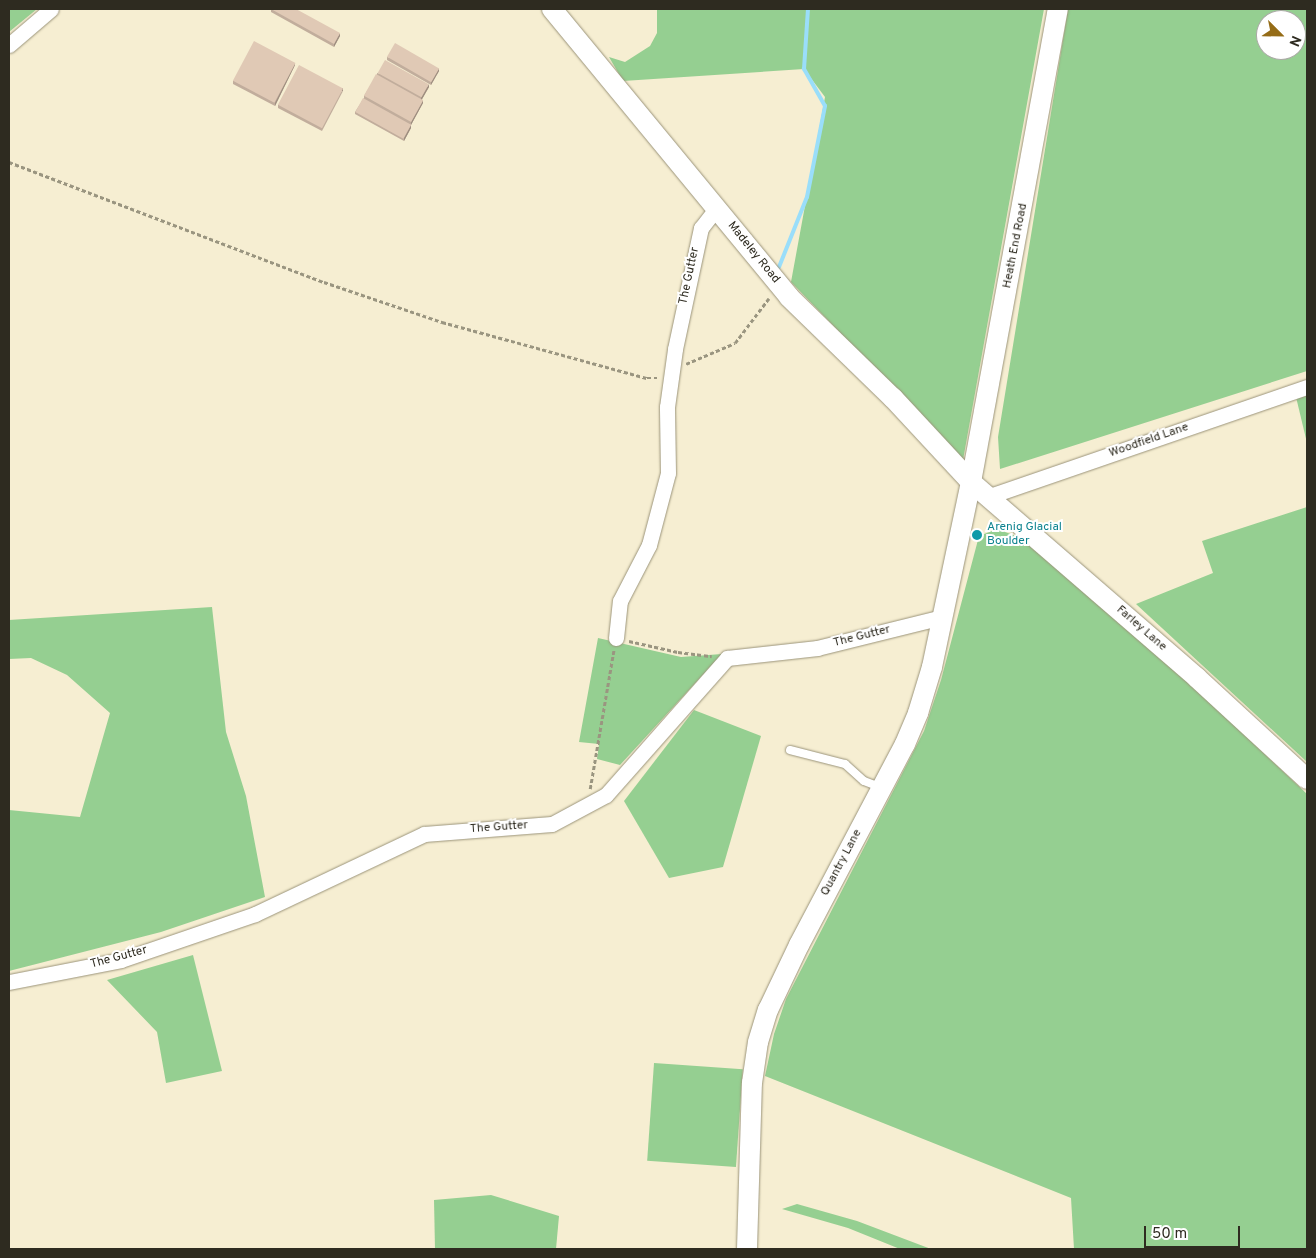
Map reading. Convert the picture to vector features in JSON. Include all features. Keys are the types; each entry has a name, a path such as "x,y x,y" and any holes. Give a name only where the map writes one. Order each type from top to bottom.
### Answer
{"street":[{"path":"9,45 52,9"},
{"name":"Madeley Road","path":"552,9 778,284 971,482"},
{"name":"Heath End Road","path":"971,482 1058,9"},
{"name":"The Gutter","path":"616,638 620,601 649,545 668,473 667,407 673,370 701,228 716,209"},
{"name":"Woodfield Lane","path":"990,496 1307,387"},
{"name":"Farley Lane","path":"971,482 990,496 1307,779"},
{"name":"Quantry Lane","path":"748,1249 752,1083 758,1042 768,1010 795,953 882,788 918,712 942,617 971,482"},
{"name":"The Gutter","path":"9,982 121,960 256,914 424,834 552,824 606,795 727,658 816,648 942,617"}],"lane":[{"path":"790,750 845,764 864,781 882,788"}],"path":[{"path":"9,162 324,282 442,322 647,378 668,378 673,370 735,342 778,284"},
{"path":"588,805 599,750 616,638 678,652 731,657"}],"green space":[{"path":"9,9 37,9 9,32"},
{"path":"657,9 1044,9 963,460 791,282 825,97 804,69 623,81 609,57 625,62 650,46 657,33"},
{"path":"1068,9 1307,9 1307,371 1000,469 998,437"},
{"path":"1307,394 1307,443 1296,397"},
{"path":"1307,507 1307,762 1136,604 1213,573 1202,541"},
{"path":"997,529 1024,539 1162,657 1307,794 1307,1249 1074,1249 1071,1198 765,1076 774,1034 786,999 924,731 941,680 979,536"},
{"path":"212,607 226,732 246,796 265,897 161,932 9,971 9,810 80,817 110,713 67,675 31,658 9,659 9,620"},
{"path":"598,638 681,657 722,654 620,765 597,759 599,744 579,742"},
{"path":"694,710 761,736 723,867 669,878 624,801"},
{"path":"193,955 222,1071 166,1083 157,1032 107,980"},
{"path":"654,1063 743,1069 736,1167 647,1161"},
{"path":"491,1195 559,1216 556,1249 435,1249 434,1200"},
{"path":"797,1204 857,1221 931,1249 900,1249 848,1228 782,1209"}],"building":[{"path":"271,9 296,9 340,33 334,44"},
{"path":"254,41 295,63 274,103 233,81"},
{"path":"395,43 439,68 431,82 387,57"},
{"path":"385,60 429,84 421,97 378,73"},
{"path":"299,65 343,88 322,128 278,105"},
{"path":"376,74 423,100 411,122 364,96"},
{"path":"363,98 411,125 403,139 355,112"}],"waterway":[{"path":"779,267 807,197 825,106 804,69 808,9"}],"place":[{"name":"Arenig Glacial Boulder","path":"977,535"}]}
